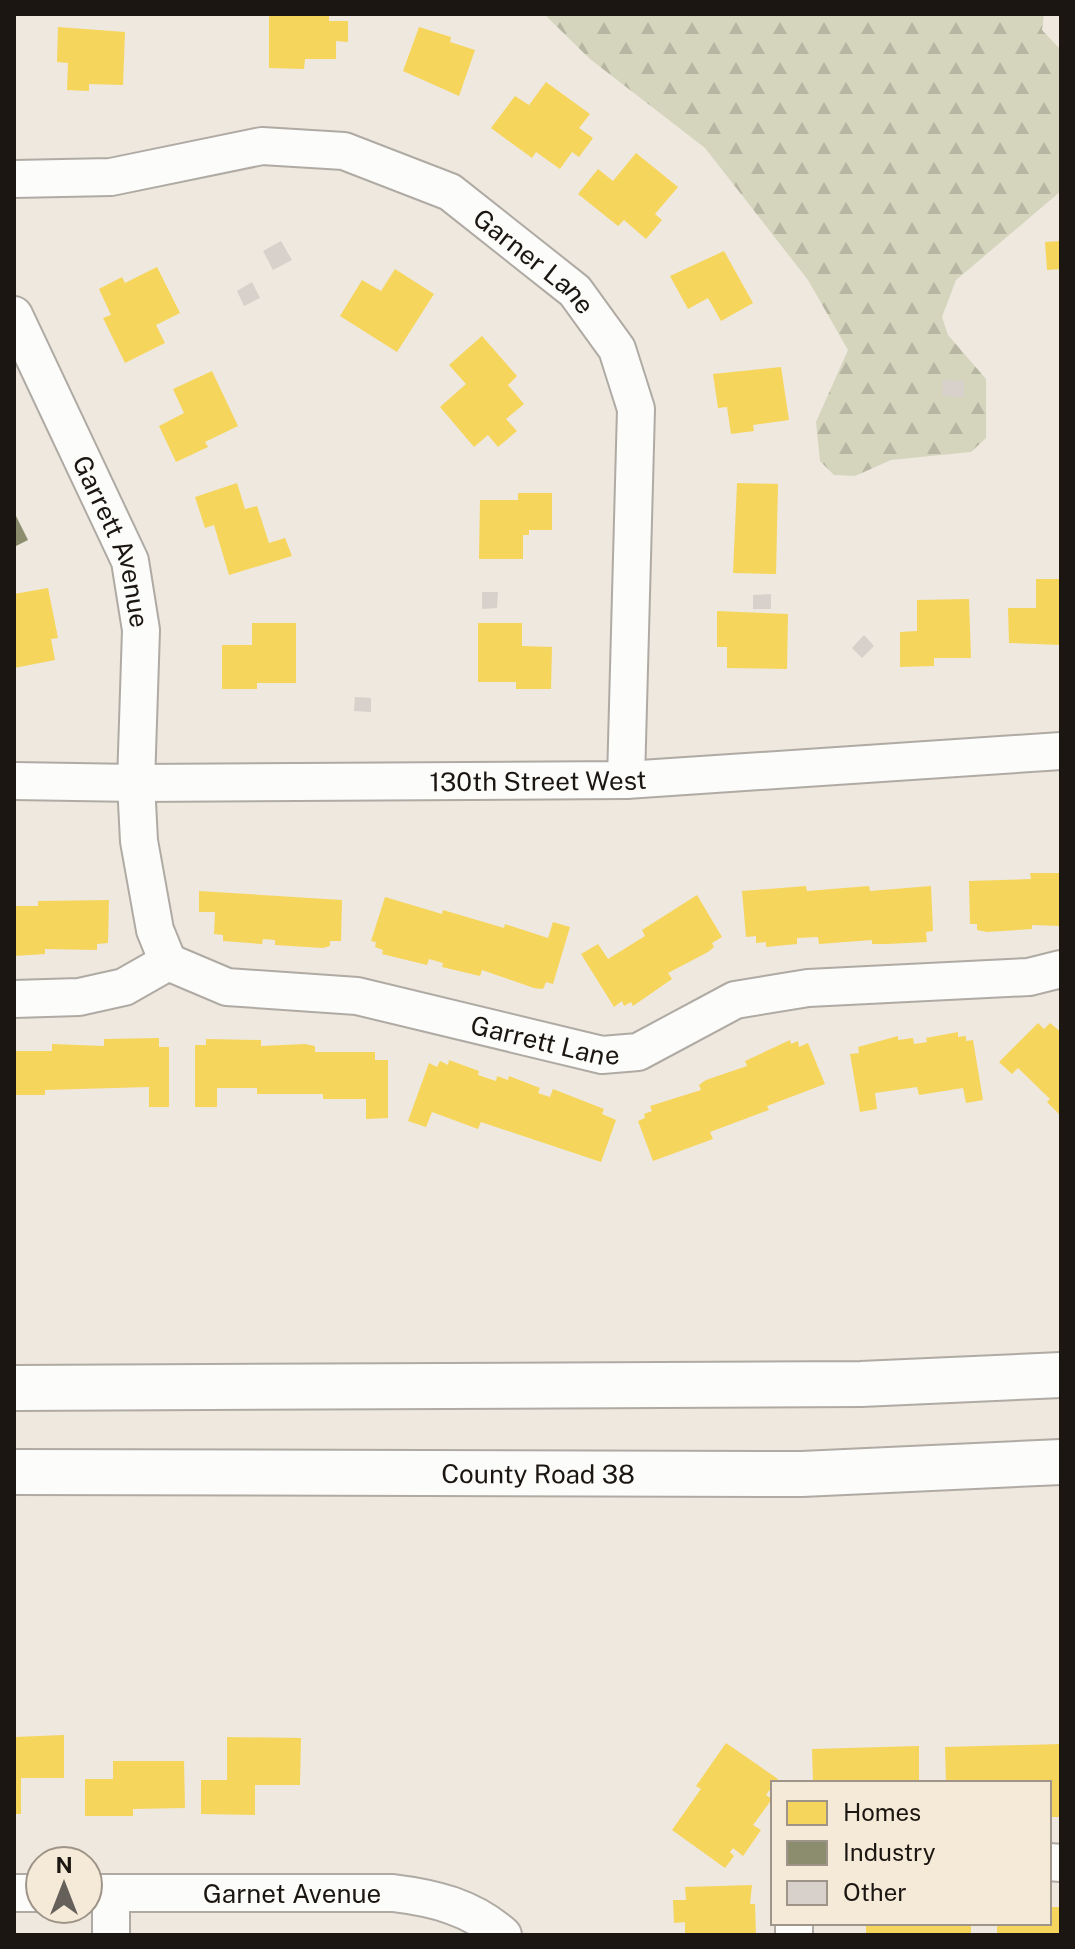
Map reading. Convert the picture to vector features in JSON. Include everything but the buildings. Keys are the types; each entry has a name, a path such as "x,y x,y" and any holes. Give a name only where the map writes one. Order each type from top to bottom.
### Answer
{"main road":[{"path":"14,1388 861,1384 1061,1375"},
{"name":"County Road 38","path":"14,1472 802,1474 1061,1462"}],"street":[{"name":"Garner Lane","path":"14,179 111,177 262,146 344,151 450,192 575,291 617,349 636,409 626,780"},
{"name":"Garrett Avenue","path":"14,315 130,561 141,630 136,783 139,841 155,930 168,962"},
{"name":"130th Street West","path":"14,781 626,780 1061,751"},
{"name":"Garrett Lane","path":"168,962 227,987 357,996 602,1055 638,1052 735,1000 808,988 1029,977 1061,969"},
{"path":"14,999 79,997 124,987 168,962"},
{"name":"Garnet Avenue","path":"104,1893 393,1893 427,1897 459,1906 489,1922 503,1935"},
{"name":"Garnet Avenue","path":"104,1908 111,1935"}],"green space":[{"path":"544,14 1044,14 1042,30 1061,50 1061,191 956,280 942,317 948,335 986,379 986,438 971,452 891,460 855,476 834,475 820,461 816,422 848,350 808,280 705,148 590,59"}]}
